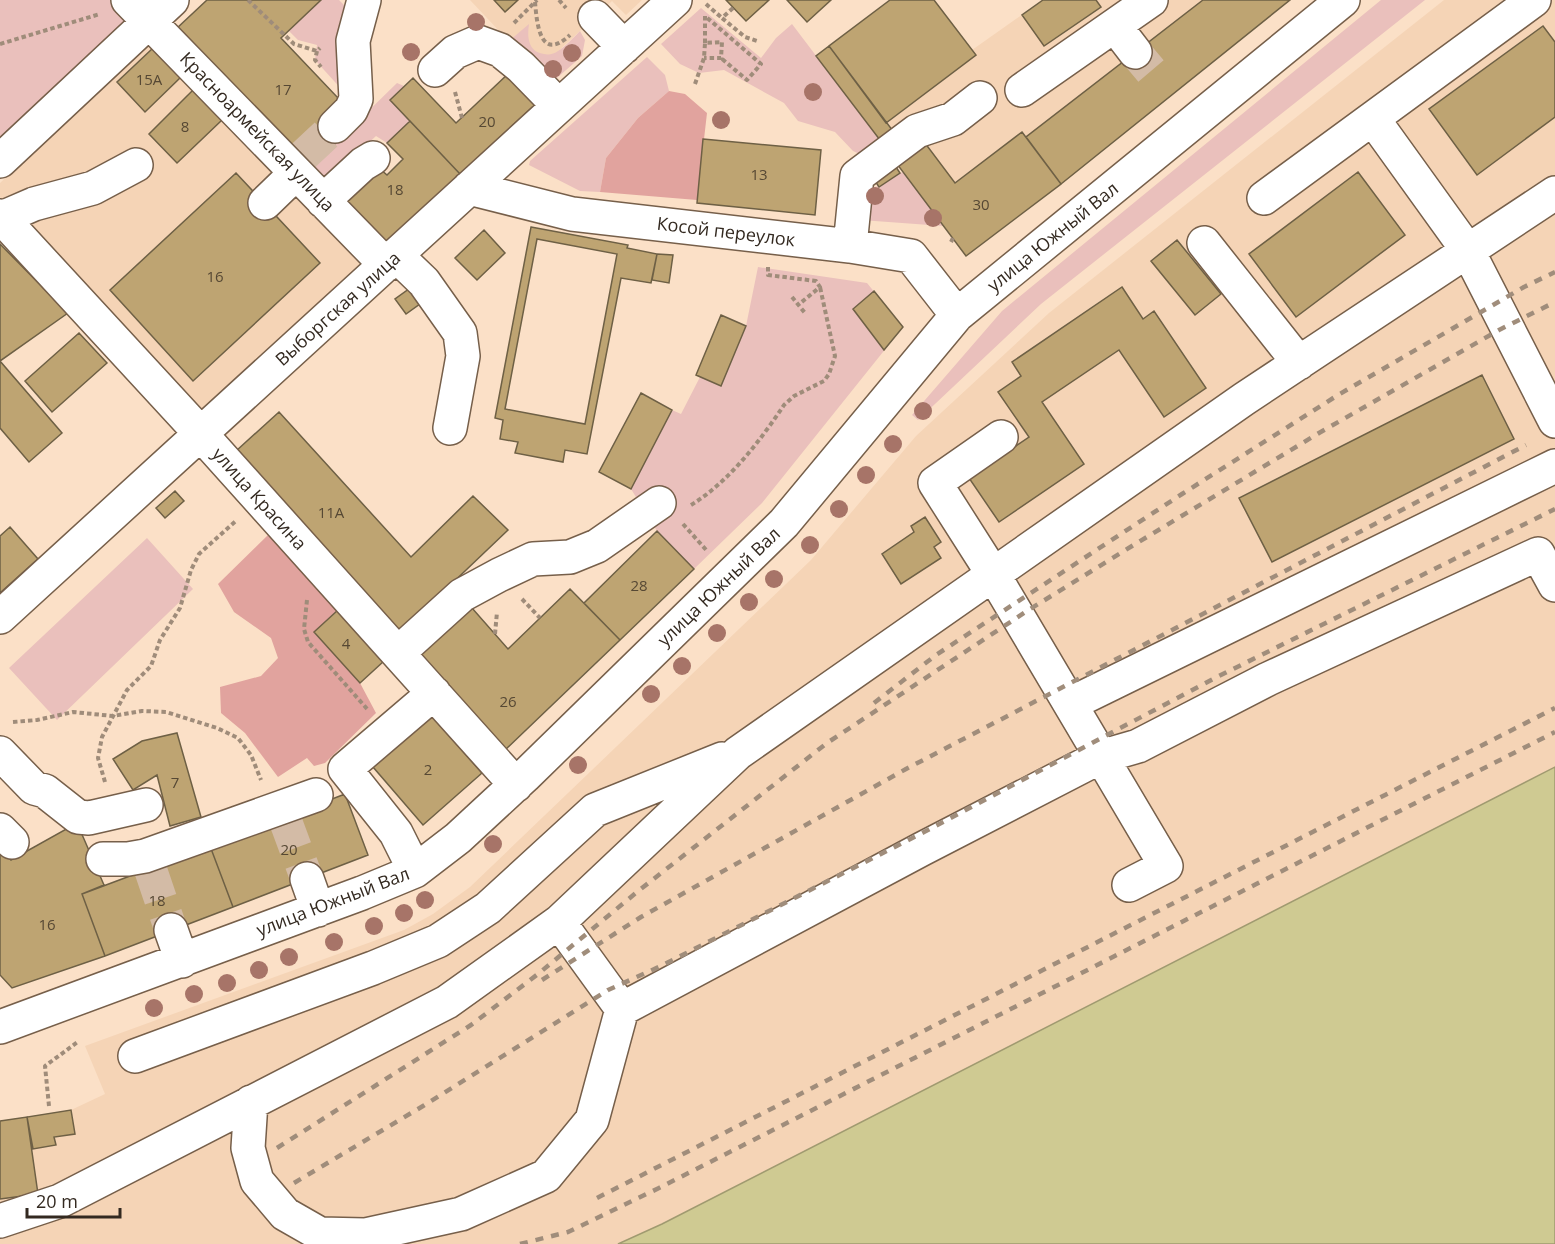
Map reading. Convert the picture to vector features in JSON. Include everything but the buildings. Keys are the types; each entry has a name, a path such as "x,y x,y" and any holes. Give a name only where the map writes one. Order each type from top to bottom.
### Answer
{"street":[{"path":"335,126 351,110 356,99 353,41 364,0"},
{"path":"1022,90 1151,0"},
{"path":"1264,198 1534,0"},
{"name":"Выборгская улица","path":"0,617 624,47 689,1"},
{"name":"улица Южный Вал","path":"0,1026 182,961 415,871 458,837 516,784 784,523 957,315 1340,1"},
{"path":"0,161 139,8"},
{"name":"Красноармейская улица","path":"139,8 296,166 323,201 391,260 424,282 460,333 463,356 450,428"},
{"path":"585,23 624,47"},
{"path":"1115,26 1135,52"},
{"path":"435,70 455,52 478,42 500,50 521,67 559,106"},
{"path":"850,246 857,176 918,131 953,119 980,98"},
{"path":"1372,119 1468,251 1555,421"},
{"path":"323,201 373,158"},
{"path":"1,217 33,204 93,188 136,165"},
{"path":"265,203 296,166"},
{"name":"Косой переулок","path":"469,188 572,214 850,246 911,256 957,315"},
{"path":"0,1221 60,1201 447,1002 559,922 738,753 1299,363 1555,193"},
{"name":"улица Красина","path":"1,217 201,434 516,784"},
{"path":"1204,243 1299,363"},
{"path":"1001,437 935,483 993,574 1166,866 1129,885"},
{"path":"1070,704 1554,470"},
{"path":"398,653 462,595 499,574 533,559 570,557 597,546 668,508"},
{"path":"251,1102 248,1148 257,1180 285,1214 320,1234 365,1235 461,1214 546,1176 592,1120 622,1009 1100,757 1138,746 1268,679 1538,554 1555,585"},
{"path":"415,871 396,833 345,769 434,693"},
{"path":"3,738 34,788 45,791 78,817 89,818 131,809"},
{"path":"135,1056 374,968 438,941 488,908 595,810 738,753"},
{"path":"103,859 148,862 282,812 316,795"},
{"path":"307,879 318,910"},
{"path":"559,922 622,1009"},
{"path":"171,930 182,961"}],"path":[{"path":"249,0 294,45 303,48"},
{"path":"536,1 538,30 540,37 546,43 555,45 562,42 585,23"},
{"path":"508,28 536,1"},
{"path":"689,1 722,18 744,37 757,41"},
{"path":"0,44 139,8"},
{"path":"722,18 733,8"},
{"path":"695,84 705,58 705,16 761,64 747,80 721,58 705,58"},
{"path":"721,58 722,42 727,35"},
{"path":"705,43 722,42"},
{"path":"701,545 668,508 710,494 736,466 784,405 794,396 824,381 835,356 820,287 816,281 768,275"},
{"path":"798,305 820,287"},
{"path":"792,297 805,313"},
{"path":"131,809 98,758 102,737 127,690 151,666 160,640 180,608 191,570 199,554 260,500"},
{"path":"312,557 304,629 308,642 359,699"},
{"path":"3,738 37,720 73,712 113,716 142,711 166,712 217,728 238,738 251,755 258,773"},
{"path":"49,1106 45,1066 80,1041"}],"shaded area":[{"path":"0,0 115,0 133,19 0,145"},
{"path":"321,0 339,0 351,12 339,23 349,33 344,92 315,60 317,45 298,40 289,31"},
{"path":"470,0 642,0 626,15 612,1 537,71"},
{"path":"1043,0 1290,0 1061,184 966,256 894,160 886,123 975,55 972,50"},
{"path":"1381,0 1425,0 1041,304 918,420 912,415 1002,311"},
{"path":"1444,0 1555,0 1555,767 662,1224 618,1244 0,1244 0,1121 71,1110 105,1094 85,1046 404,930 433,914 470,887 811,560 916,436 1049,313"},
{"path":"701,8 761,58 776,38 792,24 883,144 864,156 853,151 835,132 798,121 784,103 724,70 699,73 680,64 661,44"},
{"path":"529,24 530,43 539,53 553,54 580,31 585,40 582,56 549,85 509,41"},
{"path":"152,38 369,263 200,417 0,197 0,183"},
{"path":"647,57 665,75 669,91 638,118 606,158 600,192 580,191 529,165 530,161"},
{"path":"397,83 404,86 390,100 410,121 387,143 376,136 327,182 311,167"},
{"path":"669,91 685,94 707,113 697,200 600,192 606,158 638,118"},
{"path":"904,172 943,226 861,220 864,194"},
{"path":"758,267 867,283 903,327 762,503 694,569 657,531 631,489 672,410 681,414 700,377 721,385 746,326"},
{"path":"268,535 338,610 314,633 360,683 376,713 325,763 314,766 307,758 278,777 245,733 221,713 220,687 261,676 278,658 271,638 234,612 218,584"},
{"path":"147,538 193,589 57,720 9,668"},
{"path":"1555,767 1555,1244 618,1244 662,1224"}],"tunnel":[{"path":"1135,52 1151,71"},
{"path":"302,157 335,126"},
{"path":"284,817 307,879"},
{"path":"150,868 171,930"}],"railway":[{"path":"874,703 936,655 1338,395 1524,287 1555,272"},
{"path":"277,1148 471,1025 827,743 1027,611 1132,546 1319,433 1499,330 1555,302"},
{"path":"542,980 641,917 906,769 1526,445"},
{"path":"294,1183 423,1106 608,990 661,966 924,832 1213,679 1555,509"},
{"path":"597,1198 1555,708"},
{"path":"520,1244 568,1232 659,1188 1555,732"}]}
